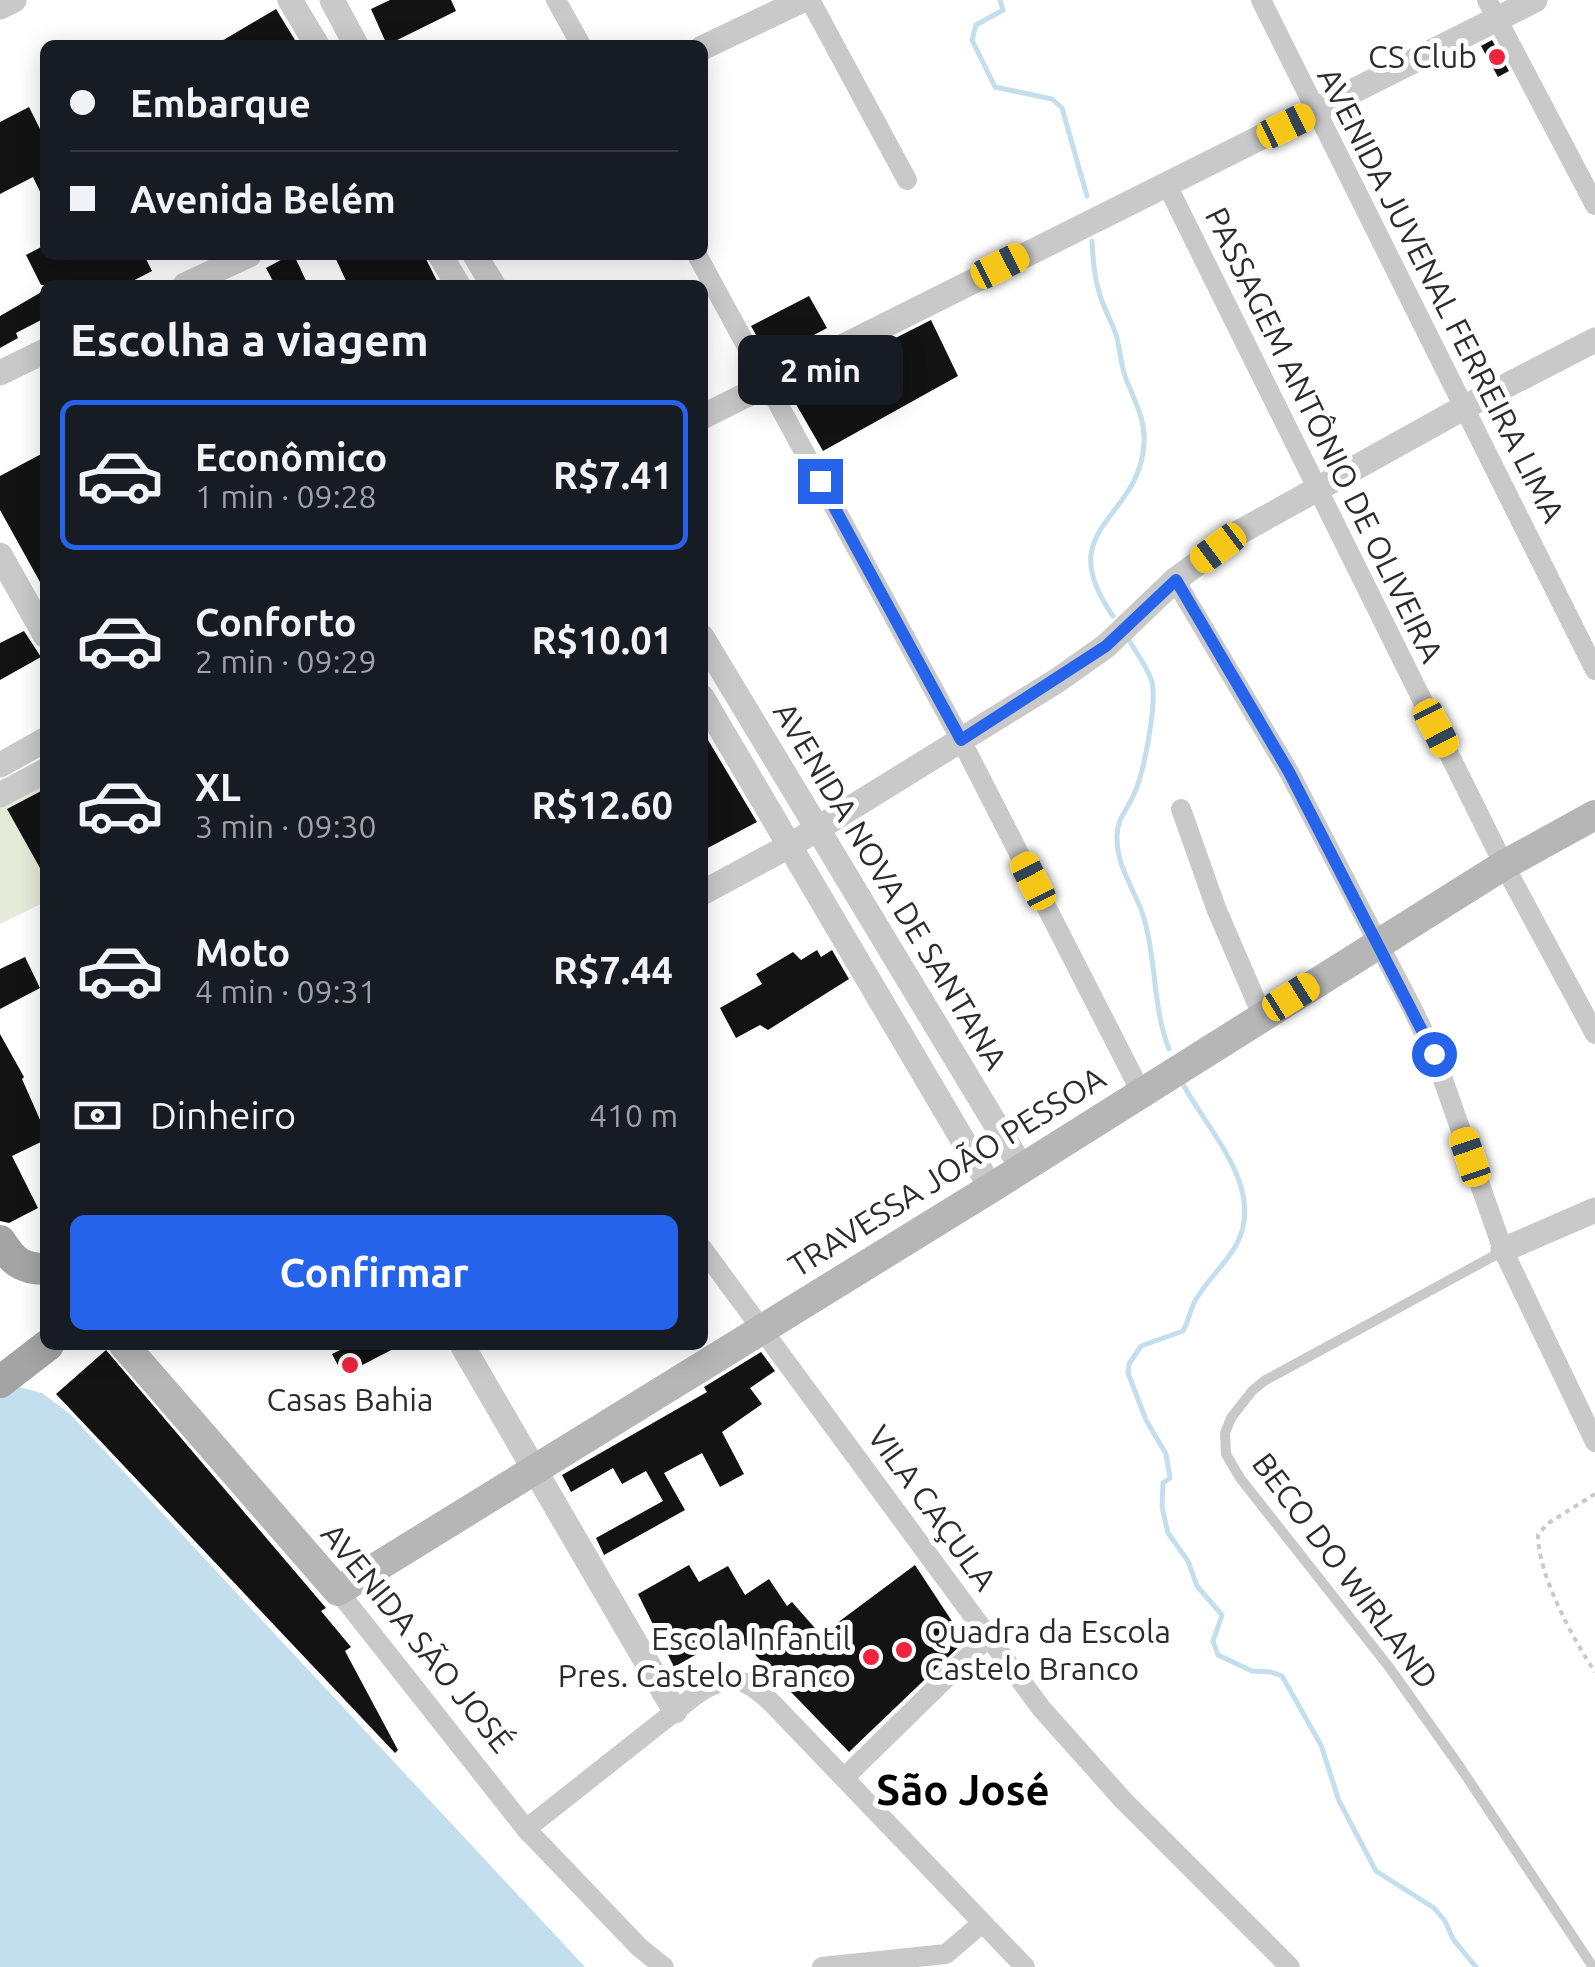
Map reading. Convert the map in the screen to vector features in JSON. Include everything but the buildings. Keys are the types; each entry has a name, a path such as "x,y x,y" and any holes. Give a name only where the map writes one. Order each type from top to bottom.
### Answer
{"main road":[{"name":"TRAVESSA JOÃO PESSOA","path":"338,1592 1504,865 1595,815"},
{"path":"0,1241 17,1264 40,1269"},
{"path":"0,1382 42,1350"},
{"name":"AVENIDA SÃO JOSÉ","path":"128,1350 338,1592"}],"street":[{"path":"0,7 14,0"},
{"path":"332,0 353,40"},
{"path":"556,0 578,40"},
{"path":"708,45 806,0 908,180"},
{"name":"AVENIDA JUVENAL FERREIRA LIMA","path":"1261,0 1595,670"},
{"path":"708,414 1315,112 1491,10 1535,0"},
{"path":"301,4 315,40"},
{"path":"1491,10 1595,205"},
{"name":"PASSAGEM ANTÔNIO DE OLIVEIRA","path":"1166,183 1504,865 1595,1034"},
{"path":"196,280 238,260"},
{"path":"700,260 961,740 1140,1092"},
{"path":"708,891 792,845 1106,646 1176,580 1240,532 1595,340"},
{"path":"0,372 40,353"},
{"path":"0,555 40,626"},
{"path":"1176,580 1289,772 1434,1054 1503,1250 1595,1442"},
{"name":"AVENIDA NOVA DE SANTANA","path":"708,647 1022,1168"},
{"name":"AVENIDA NOVA DE SANTANA","path":"708,707 991,1188"},
{"path":"0,764 40,743"},
{"path":"0,796 40,774"},
{"path":"1181,809 1216,908 1262,1015"},
{"path":"870,980 898,964"},
{"path":"1503,1250 1595,1210"},
{"name":"VILA CAÇULA","path":"708,1256 988,1637 1082,1756 1290,1967"},
{"path":"465,1350 675,1710"},
{"name":"AVENIDA SÃO JOSÉ","path":"338,1592 526,1829 664,1967"},
{"path":"844,1778 988,1637"},
{"path":"526,1829 714,1683 726,1679 746,1682 772,1704 1025,1967"},
{"path":"822,1967 946,1954 981,1924"}],"lane":[{"name":"BECO DO WIRLAND","path":"1503,1250 1264,1381 1231,1418 1224,1445 1240,1478 1366,1636 1460,1767 1593,1967"}],"path":[{"path":"1595,1494 1547,1524 1538,1535 1538,1550 1568,1624 1595,1672"}],"green space":[{"path":"40,783 40,904 0,924 0,805"}],"water":[{"path":"0,1373 8,1384 42,1393 70,1414 585,1967 0,1967"}],"waterway":[{"path":"1000,0 1003,10 976,25 972,40 995,87 1052,99 1062,108 1087,196"},
{"path":"1092,241 1098,288 1144,434 1139,469 1094,542 1091,562 1096,586 1113,616"},
{"path":"1130,642 1152,682 1153,706 1142,771 1119,824 1117,847 1147,932 1169,1049"},
{"path":"1184,1086 1231,1163 1244,1205 1243,1226 1235,1247 1198,1295 1183,1331 1141,1346 1129,1364 1128,1373 1146,1420 1166,1454 1170,1478 1163,1483 1162,1507 1168,1533 1188,1561 1197,1586 1222,1615 1213,1641 1218,1655 1252,1671 1282,1676 1321,1745 1339,1801 1376,1871 1434,1908 1476,1967"}],"place":[{"name":"CS Club","path":"1497,57"},
{"name":"Casas Bahia","path":"350,1365"},
{"name":"Quadra da Escola Castelo Branco","path":"904,1650"},
{"name":"Escola Infantil Pres. Castelo Branco","path":"871,1657"}],"district":[{"name":"São José","path":"963,1790"}],"route":[{"path":"820,481 961,740 1106,646 1176,580 1289,772 1434,1054"}]}
